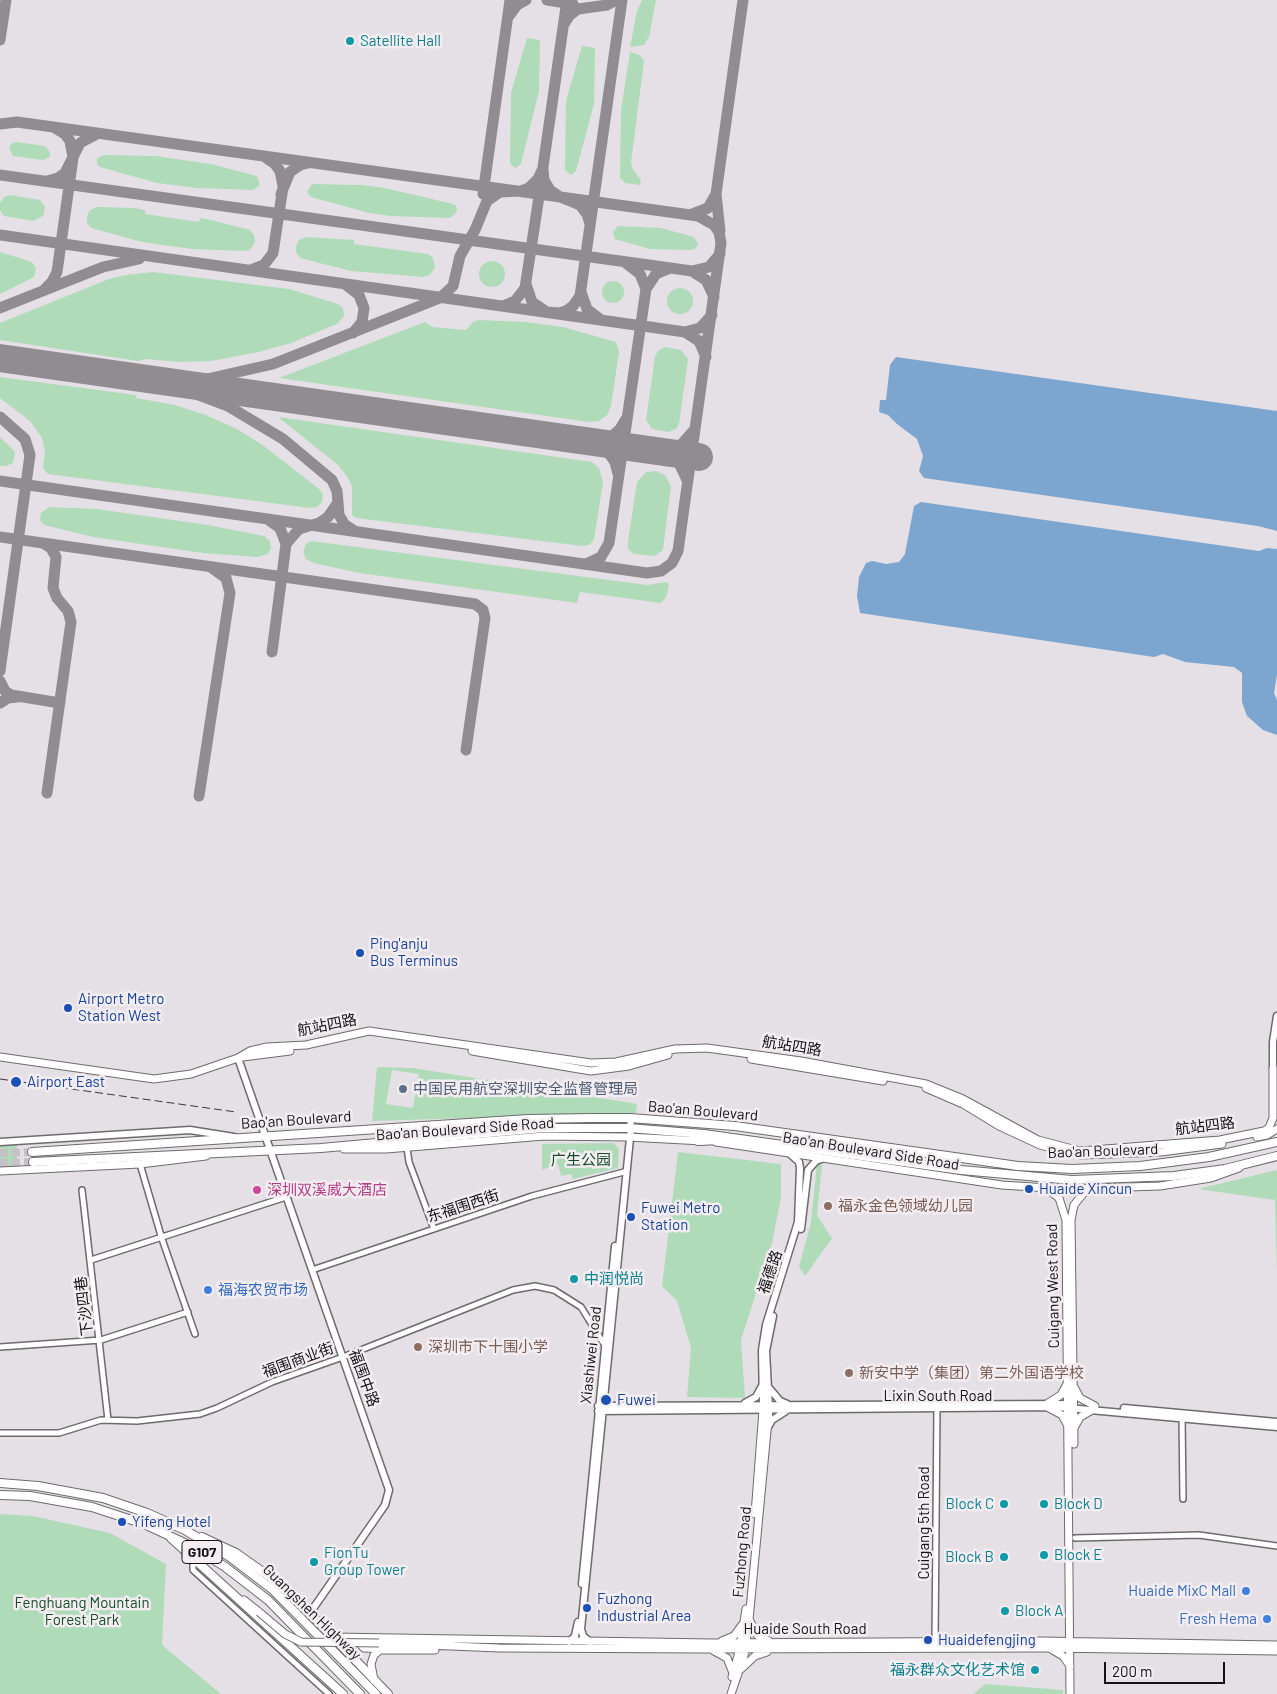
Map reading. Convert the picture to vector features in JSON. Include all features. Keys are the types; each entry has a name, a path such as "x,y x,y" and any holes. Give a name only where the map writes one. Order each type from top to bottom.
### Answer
{"main road":[{"name":"航站四路","path":"238,1058 250,1051 266,1047 312,1044 369,1031 591,1064 616,1062 675,1049 707,1048 801,1061 926,1084 963,1099 1038,1140 1080,1151 1220,1140 1264,1131 1272,1123 1273,1118 1273,1068"},
{"name":"航站四路","path":"0,1057 154,1079 182,1076 238,1058 319,1047 369,1036 394,1037 591,1071 629,1066 672,1054 706,1052 798,1065 925,1088 963,1104 999,1126 1040,1145 1078,1155 1189,1149 1267,1135 1277,1128"},
{"name":"Bao'an Boulevard","path":"32,1152 528,1119 630,1118 734,1126 1018,1166 1072,1168 1140,1166 1209,1157 1277,1142"},
{"name":"Bao'an Boulevard","path":"33,1162 321,1148 543,1128 630,1128 744,1139 961,1170 1043,1179 1112,1180 1174,1176 1225,1169 1277,1156"},
{"name":"Bao'an Boulevard Side Road","path":"321,1148 407,1148 544,1136 629,1137 698,1141 783,1151 960,1179 1044,1188 1087,1189 1160,1186 1196,1181 1264,1160"},
{"path":"698,1141 744,1139"},
{"path":"0,1171 140,1164 219,1154"},
{"name":"Cuigang West Road","path":"1044,1188 1059,1198 1066,1213 1071,1383"},
{"name":"Cuigang West Road","path":"1075,1694 1071,1429 1072,1220 1074,1205 1087,1189"},
{"path":"1071,1383 1080,1398 1094,1408 1080,1417 1071,1429 1062,1415 1047,1405 1061,1395 1071,1383"},
{"name":"Fuzhong Road","path":"746,1621 762,1425 766,1407"},
{"name":"Fuzhong Road","path":"731,1694 743,1646 767,1436 766,1407"},
{"name":"Cuigang West Road","path":"1070,1694 1075,1538 1071,1429"},
{"name":"Guangshen Highway","path":"0,1483 38,1486 103,1498 147,1513 185,1530 230,1557 272,1589 376,1694"},
{"name":"Guangshen Highway","path":"0,1495 38,1498 92,1507 164,1533 206,1555 253,1587 282,1613 360,1694"},
{"path":"185,1530 245,1558 270,1577 310,1613 388,1694"},
{"path":"164,1533 193,1556 242,1605 343,1694"},
{"name":"Huaide South Road","path":"201,1565 285,1634 301,1642 381,1646 706,1649 743,1646 1043,1648 1073,1644"},
{"path":"712,1643 734,1636 746,1621 759,1637 778,1646"},
{"name":"Huaide South Road","path":"333,1637 712,1643 743,1646"},
{"path":"368,1637 362,1640 363,1648 381,1646"},
{"name":"Huaide South Road","path":"778,1646 935,1642 1275,1648"},
{"path":"375,1680 371,1671 372,1660 381,1646"},
{"path":"706,1649 720,1653 727,1658 735,1674 755,1656 778,1646"},
{"path":"1043,1648 1063,1656 1071,1668"},
{"name":"Fuzhong Road","path":"726,1694 735,1674"}],"street":[{"path":"1273,1068 1273,1042 1277,1016"},
{"name":"福围中路","path":"238,1058 343,1357 389,1495 385,1505 310,1613"},
{"name":"Xiashiwei Road","path":"569,1642 575,1636 578,1629 630,1118"},
{"path":"0,1142 190,1130 243,1138"},
{"name":"Xiashiwei Road","path":"590,1642 584,1636 582,1629 601,1408 604,1344 629,1137"},
{"path":"407,1148 409,1162 434,1229"},
{"name":"福德路","path":"783,1151 798,1162 804,1180"},
{"name":"福德路","path":"766,1407 763,1341 776,1290 797,1230 804,1180 811,1165 816,1161 827,1158"},
{"path":"140,1164 162,1239 195,1334"},
{"name":"东福围西街","path":"312,1270 532,1196 624,1172"},
{"name":"下沙四巷","path":"82,1190 101,1340 108,1420"},
{"path":"91,1260 162,1239 286,1197"},
{"name":"福围商业街","path":"0,1433 59,1432 108,1420 138,1421 200,1414 218,1408 272,1382 343,1357 513,1290 535,1286 554,1290 581,1307 604,1344"},
{"path":"0,1347 101,1340 188,1312"},
{"path":"739,1405 756,1397 765,1381 774,1395 795,1407"},
{"name":"Lixin South Road","path":"601,1408 739,1405 766,1407 1047,1405 1182,1416 1277,1427"},
{"name":"Cuigang 5th Road","path":"935,1642 937,1406"},
{"name":"Lixin South Road","path":"601,1408 746,1410 766,1407"},
{"path":"767,1436 772,1420 778,1414 795,1407"},
{"path":"746,1410 755,1413 762,1425"},
{"path":"1182,1416 1183,1499"},
{"name":"Lixin South Road","path":"1182,1416 1277,1422"},
{"path":"1075,1538 1200,1535 1277,1546"},
{"path":"193,1556 193,1570 329,1694"}],"green space":[{"path":"642,0 656,0 649,37 644,45 630,47 637,11"},
{"path":"527,38 540,40 539,91 521,164 516,168 510,162 511,93"},
{"path":"582,46 595,48 594,104 576,171 571,175 565,170 566,101"},
{"path":"630,52 640,55 644,61 631,163 633,170 641,180 640,185 625,183 620,178 621,110"},
{"path":"16,142 45,146 50,152 50,157 43,160 13,156 9,148 11,144"},
{"path":"104,155 155,156 211,164 257,176 260,185 253,190 197,188 157,183 100,167 97,164 97,158"},
{"path":"312,184 362,185 385,188 453,204 456,206 457,212 450,218 391,216 369,213 311,197 307,192"},
{"path":"10,195 40,200 45,207 43,216 33,221 4,216 0,210 0,203 4,197"},
{"path":"97,207 135,208 145,210 145,214 199,222 200,218 211,220 250,230 254,235 255,242 250,250 243,251 192,249 142,242 91,228 87,223 87,216 90,210"},
{"path":"618,226 661,228 694,237 698,244 695,249 691,250 650,249 615,239 613,232"},
{"path":"306,237 354,240 354,244 428,254 433,258 435,267 430,275 423,277 351,271 300,258 296,252 296,246 299,240"},
{"path":"0,252 32,262 36,268 34,277 0,294"},
{"path":"492,261 502,264 505,274 502,284 492,287 482,284 479,274 482,264"},
{"path":"153,272 289,289 338,304 343,308 344,316 337,324 291,343 259,352 211,361 178,362 147,359 138,361 0,340 0,323 109,279"},
{"path":"613,281 621,284 624,292 621,300 613,303 605,300 602,292 605,284"},
{"path":"680,288 689,292 693,301 689,310 680,314 671,310 667,301 671,292"},
{"path":"479,320 525,322 563,327 616,342 619,352 611,406 607,415 599,421 589,422 279,378 425,322 432,327 466,330 473,322"},
{"path":"665,347 681,350 688,359 679,424 676,429 668,432 652,429 646,420 655,356 658,351"},
{"path":"0,377 136,395 136,398 175,405 206,415 237,429 264,446 319,489 323,494 322,502 317,507 310,508 48,474 43,468 45,451 42,438 30,421 0,398"},
{"path":"278,417 592,462 599,468 603,482 594,540 589,545 582,546 356,518 352,515 352,486 346,475 338,465"},
{"path":"0,437 15,452 13,463 6,466 0,466"},
{"path":"656,471 665,475 671,486 663,550 655,556 634,554 628,549 628,541 637,482 646,472"},
{"path":"49,507 97,509 208,525 264,536 270,541 271,548 268,554 258,557 203,553 93,537 44,525 40,520 41,513"},
{"path":"311,541 647,585 667,582 669,586 666,597 661,603 580,592 577,603 359,573 314,563 306,559 303,552 306,544"},
{"path":"377,1067 413,1068 637,1104 636,1113 372,1121","holes":["392,1070 419,1074 413,1108 386,1104"]},
{"name":"广生公园","path":"614,1143 619,1149 618,1168 573,1179 571,1174 561,1176 558,1164 542,1170 542,1144"},
{"path":"0,1144 17,1144 17,1166 0,1166"},
{"path":"678,1152 781,1164 781,1197 772,1243 741,1340 745,1398 687,1397 691,1348 677,1301 662,1286"},
{"path":"817,1164 822,1165 817,1215 831,1237 833,1237 805,1276 799,1267 811,1222"},
{"path":"1277,1170 1277,1274 1275,1200 1198,1189"},
{"name":"Fenghuang Mountain Forest Park","path":"0,1514 33,1516 110,1533 166,1564 162,1645 221,1694 0,1694"},
{"path":"986,1684 1063,1690 1063,1694 973,1694"}],"water":[{"path":"896,357 1277,411 1277,531 1258,526 924,478 919,471 923,456 917,439 888,415 879,412 880,400 886,400 890,365"},
{"path":"921,502 1259,551 1267,548 1277,549 1277,675 1274,693 1277,700 1277,735 1263,730 1247,716 1242,702 1242,673 1234,667 1185,662 1163,654 1154,657 860,613 857,596 859,577 866,563 872,561 886,564 899,562 905,554 914,506"}],"taxiway":[{"path":"0,40 6,0"},
{"path":"483,194 510,0"},
{"path":"509,16 517,5 526,0"},
{"path":"547,0 573,4"},
{"path":"542,174 567,0"},
{"path":"564,24 569,16 578,9 607,5 616,0"},
{"path":"526,284 532,302 547,312 559,313 566,311 573,306 580,296 622,0"},
{"path":"720,231 716,194 743,0"},
{"path":"0,124 17,122 698,216 714,225 719,232 721,243 678,551 672,563 661,571 647,573 0,481"},
{"path":"55,128 65,134 70,141 73,157"},
{"path":"47,181 58,178 65,173 80,143 97,134"},
{"path":"265,157 275,164 280,171 283,186"},
{"path":"45,289 52,282 57,272 73,158"},
{"path":"281,194 290,172 300,165 308,163"},
{"path":"161,381 207,379 273,364 440,298 453,286 460,256 475,230 487,201 500,192 521,191 529,188 538,179 543,168"},
{"path":"543,170 544,180 550,190 560,197 580,205 587,214 590,224"},
{"path":"0,175 692,271 709,267 720,254"},
{"path":"251,270 264,265 273,253 283,187"},
{"path":"503,306 515,301 525,288 540,190"},
{"path":"690,215 708,208 716,194"},
{"path":"0,235 685,332 699,341 706,357"},
{"path":"0,308 103,267 139,259"},
{"path":"627,264 640,274 646,289"},
{"path":"586,564 601,557 609,543 646,289 656,274 668,269"},
{"path":"692,271 706,280 714,297"},
{"path":"346,285 359,295 364,308 362,322 353,333"},
{"path":"581,292 587,309 600,319"},
{"path":"685,332 700,328 712,315"},
{"path":"170,384 228,406 283,439 332,480 337,491 339,515 345,525 353,530"},
{"path":"0,417 25,439 30,455 0,671"},
{"path":"587,441 599,441 611,437 620,429 626,419"},
{"path":"656,451 680,446 694,430"},
{"path":"591,442 608,452 615,462 618,474"},
{"path":"660,452 678,461 687,480"},
{"path":"286,544 299,529 319,523 328,517 337,504"},
{"path":"270,521 280,528 286,544 272,652"},
{"path":"0,537 475,604 483,610 485,618 466,750"},
{"path":"43,543 51,548 56,557 53,588 57,598 68,611 71,622 47,793"},
{"path":"199,796 230,593 226,578 212,568"},
{"path":"0,681 5,691 11,695 60,703"},
{"path":"0,703 8,698 17,697"}],"runway":[{"path":"0,358 699,457"}],"tunnel":[{"path":"0,1153 32,1152"},
{"path":"0,1163 33,1162"}],"railway":[{"path":"0,1079 236,1112"}],"place":[{"name":"Satellite Hall","path":"350,41"},
{"name":"Ping'anju Bus Terminus","path":"360,953"},
{"name":"Airport Metro Station West","path":"68,1008"},
{"name":"Airport East","path":"16,1082"},
{"name":"中国民用航空深圳安全监督管理局","path":"403,1089"},
{"name":"Huaide Xincun","path":"1029,1189"},
{"name":"深圳双溪威大酒店","path":"257,1190"},
{"name":"福永金色领域幼儿园","path":"828,1206"},
{"name":"Fuwei Metro Station","path":"631,1217"},
{"name":"中润悦尚","path":"574,1279"},
{"name":"福海农贸市场","path":"208,1290"},
{"name":"深圳市下十围小学","path":"418,1347"},
{"name":"新安中学（集团）第二外国语学校","path":"849,1373"},
{"name":"Fuwei","path":"606,1400"},
{"name":"Block C","path":"1004,1504"},
{"name":"Block D","path":"1044,1504"},
{"name":"Yifeng Hotel","path":"122,1522"},
{"name":"Block E","path":"1044,1555"},
{"name":"Block B","path":"1004,1557"},
{"name":"FionTu Group Tower","path":"314,1562"},
{"name":"Huaide MixC Mall","path":"1246,1591"},
{"name":"Fuzhong Industrial Area","path":"587,1608"},
{"name":"Block A","path":"1005,1611"},
{"name":"Fresh Hema","path":"1267,1619"},
{"name":"Huaidefengjing","path":"928,1640"},
{"name":"福永群众文化艺术馆","path":"1035,1670"}]}
